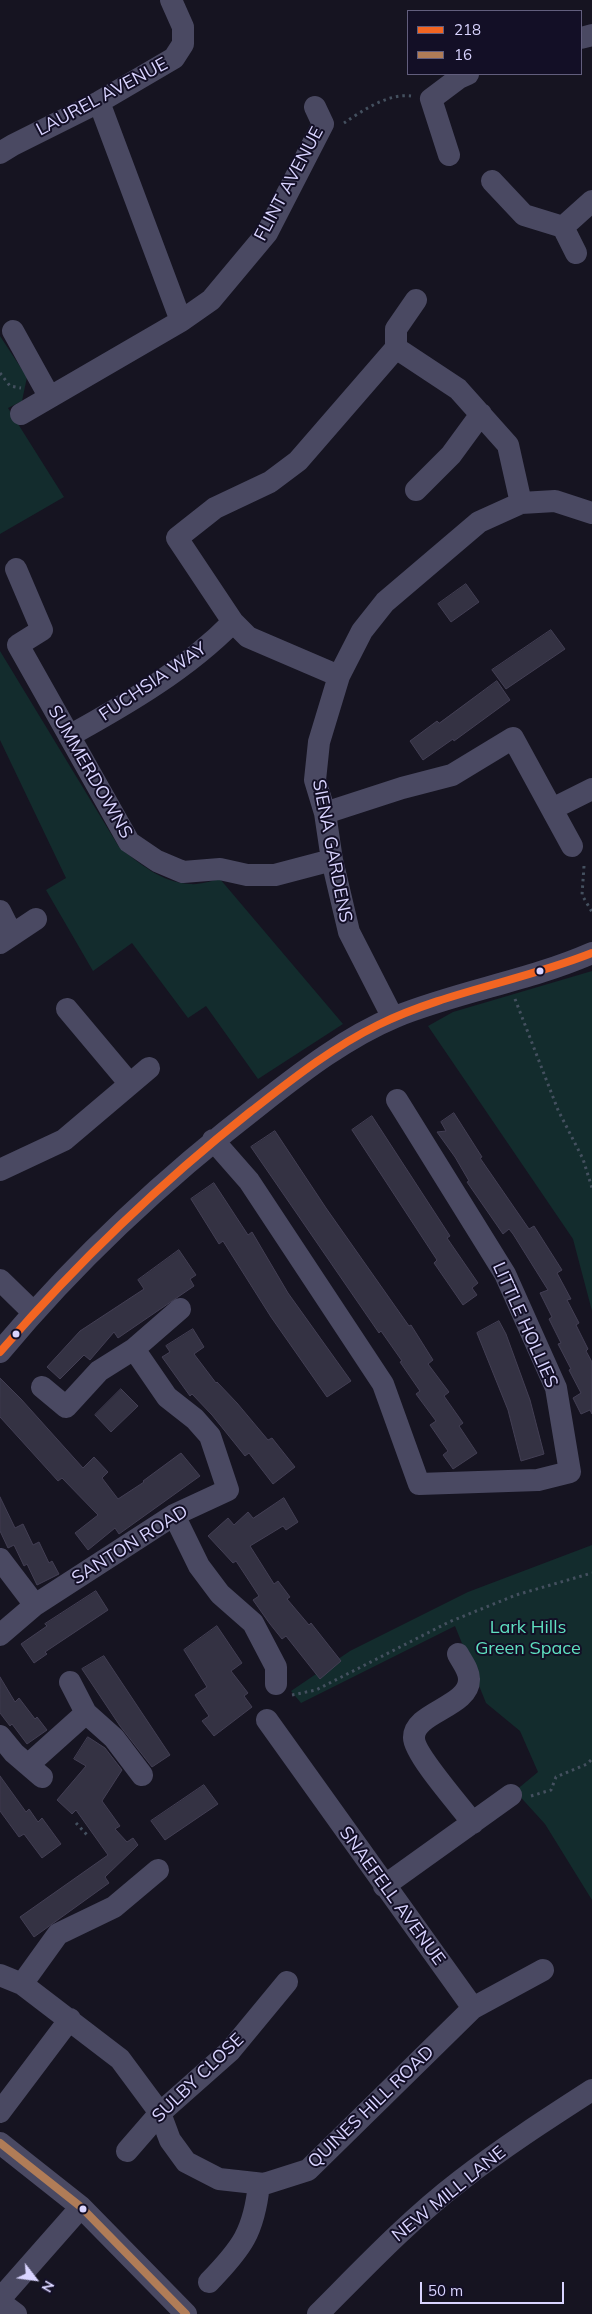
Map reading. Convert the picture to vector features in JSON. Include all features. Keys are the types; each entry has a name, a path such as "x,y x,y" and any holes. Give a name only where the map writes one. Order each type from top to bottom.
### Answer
{"street":[{"name":"LAUREL AVENUE","path":"0,154 13,145 99,102 174,58 183,44 183,27 171,0"},
{"path":"449,155 431,99 466,75"},
{"path":"99,102 181,321"},
{"name":"FLINT AVENUE","path":"20,414 181,321 211,300 267,234 319,115"},
{"path":"492,180 524,215 563,227 576,253"},
{"path":"563,227 592,201"},
{"path":"339,676 248,637 233,622 177,538 215,508 270,482 298,461 396,348 396,329 416,300"},
{"path":"13,331 49,396"},
{"path":"396,348 458,389 508,445 521,503"},
{"path":"416,490 451,455 481,414"},
{"name":"SIENA GARDENS","path":"393,1018 349,932 332,860 325,813 315,780 319,742 339,676 362,631 385,602 480,522 521,503 555,501 592,513"},
{"name":"SUMMERDOWNS","path":"16,569 42,630 18,645 129,842 157,862 183,872 220,869 247,875 275,875 332,860"},
{"name":"FUCHSIA WAY","path":"69,736 119,708 183,665 233,622"},
{"path":"325,813 402,788 452,775 513,738 572,846"},
{"path":"552,809 592,789"},
{"path":"0,911 6,939 36,919"},
{"path":"0,1352 33,1312 124,1219 213,1140 298,1075 348,1042 393,1018 438,1001 509,983 592,953"},
{"path":"67,1009 130,1084"},
{"path":"0,1170 64,1140 149,1068"},
{"name":"LITTLE HOLLIES","path":"213,1140 249,1181 383,1384 419,1484 538,1480 570,1472 556,1388 509,1282 397,1100"},
{"path":"0,1280 33,1312"},
{"path":"42,1387 66,1407 99,1370 134,1350 180,1309"},
{"name":"SANTON ROAD","path":"0,1635 35,1605 174,1515 228,1490 210,1436 195,1419 167,1397 134,1350"},
{"path":"174,1515 199,1566 220,1594 253,1623 276,1667 276,1684"},
{"path":"0,1559 35,1605"},
{"path":"458,1654 468,1672 468,1687 453,1702 432,1715 416,1729 413,1737 428,1765 473,1822"},
{"path":"70,1682 86,1713 114,1738 142,1775"},
{"path":"0,1736 14,1753 35,1771 86,1713"},
{"name":"SNAEFELL AVENUE","path":"267,1720 473,2008"},
{"path":"384,1886 511,1796"},
{"path":"22,1984 58,1934 114,1907 158,1870"},
{"name":"QUINES HILL ROAD","path":"0,1975 22,1984 70,2018 120,2059 160,2113 170,2140 186,2162 219,2179 264,2184 308,2170 473,2008 543,1970"},
{"name":"SULBY CLOSE","path":"127,2151 160,2113 230,2050 288,1982"},
{"path":"0,2112 70,2018"},
{"name":"NEW MILL LANE","path":"318,2314 388,2244 458,2182 530,2129 592,2090"},
{"path":"0,2144 81,2207 186,2314"},
{"path":"209,2282 233,2258 244,2241 252,2223 259,2184"},
{"path":"16,2314 0,2300 81,2207"}],"path":[{"path":"319,115 342,124 364,110 401,95 431,99"},
{"path":"584,866 582,895 592,912"},
{"path":"509,983 558,1110 583,1159 592,1188"},
{"path":"276,1684 280,1697 316,1690 450,1622 516,1595 592,1574"},
{"path":"511,1796 523,1799 551,1790 556,1777 580,1767 592,1759"},
{"path":"76,1823 88,1836"}],"green space":[{"path":"0,336 27,377 22,401 8,408 64,497 0,534"},
{"path":"0,651 119,847 152,871 170,880 194,884 220,879 343,1024 258,1079 206,1006 188,1018 132,943 93,971 46,890 66,878 0,740"},
{"path":"592,971 592,1311 573,1239 428,1026 453,1012"},
{"name":"Lark Hills Green Space","path":"592,1545 592,1900 545,1824 515,1791 538,1772 520,1731 486,1703 455,1626 301,1703 291,1691 350,1651 468,1592"}],"building":[{"path":"466,584 479,602 451,622 438,604"},
{"path":"551,630 565,649 506,689 492,670"},
{"path":"497,681 510,700 454,741 453,739 423,760 410,741 437,721 439,723"},
{"path":"454,1113 482,1157 480,1158 529,1229 534,1226 562,1270 557,1273 571,1299 567,1300 579,1323 576,1325 592,1362 592,1414 590,1410 581,1414 573,1398 581,1393 558,1344 561,1343 549,1319 552,1317 540,1293 548,1290 509,1229 503,1234 467,1182 469,1181 455,1157 437,1132 446,1131 441,1122"},
{"path":"372,1116 450,1236 447,1238 478,1283 472,1288 477,1295 463,1305 434,1263 437,1260 352,1130"},
{"path":"275,1131 326,1208 409,1326 411,1325 433,1360 428,1364 449,1392 444,1396 463,1423 459,1426 477,1453 453,1469 443,1455 448,1451 430,1425 436,1421 416,1394 420,1391 400,1362 402,1361 381,1331 379,1333 251,1147"},
{"path":"214,1183 248,1235 252,1232 288,1293 351,1381 327,1397 271,1317 223,1241 219,1244 191,1199"},
{"path":"179,1250 196,1275 190,1279 194,1286 118,1338 114,1332 90,1360 84,1355 60,1379 47,1367 80,1331 144,1289 138,1280"},
{"path":"499,1321 506,1334 530,1400 544,1454 521,1461 508,1410 477,1333"},
{"path":"193,1329 204,1347 194,1354 216,1383 237,1403 268,1440 272,1438 295,1467 273,1484 249,1453 245,1456 212,1415 192,1394 190,1396 162,1357 170,1352 166,1346"},
{"path":"0,1378 83,1468 94,1457 108,1472 102,1478 118,1499 144,1482 181,1453 200,1476 119,1534 115,1528 88,1550 75,1533 98,1515 62,1478 58,1481 0,1417"},
{"path":"121,1389 138,1406 111,1432 95,1415"},
{"path":"0,1497 15,1528 23,1524 33,1545 39,1542 49,1563 52,1561 59,1574 37,1585 27,1564 24,1566 14,1545 8,1548 0,1531"},
{"path":"284,1498 298,1522 286,1530 283,1526 250,1546 274,1584 278,1581 290,1597 287,1599 309,1625 311,1623 341,1661 320,1679 286,1636 282,1639 270,1624 253,1600 259,1596 236,1561 233,1563 208,1536 228,1518 234,1525 248,1512 253,1518"},
{"path":"96,1591 108,1610 45,1652 47,1654 34,1663 21,1644 47,1626 45,1624"},
{"path":"217,1626 242,1663 231,1671 248,1693 244,1696 252,1707 214,1736 202,1721 209,1716 195,1695 207,1687 184,1650"},
{"path":"104,1656 170,1755 152,1767 120,1726 82,1669"},
{"path":"0,1677 15,1702 19,1698 35,1719 37,1717 47,1730 27,1744 12,1724 10,1726 0,1713"},
{"path":"88,1737 105,1748 122,1770 102,1801 120,1826 115,1829 127,1842 133,1838 138,1845 105,1877 109,1883 34,1937 20,1917 108,1855 76,1810 72,1814 57,1800 86,1766 74,1759"},
{"path":"0,1776 26,1812 29,1809 38,1822 42,1818 61,1844 42,1858 24,1834 19,1837 0,1811"},
{"path":"204,1785 218,1804 165,1840 151,1821"}],"transit line":[{"name":"218","path":"0,1352 58,1288 151,1196 216,1139 327,1054 378,1025 430,1004 592,953"},
{"name":"16","path":"0,2143 81,2207 186,2314"}]}
